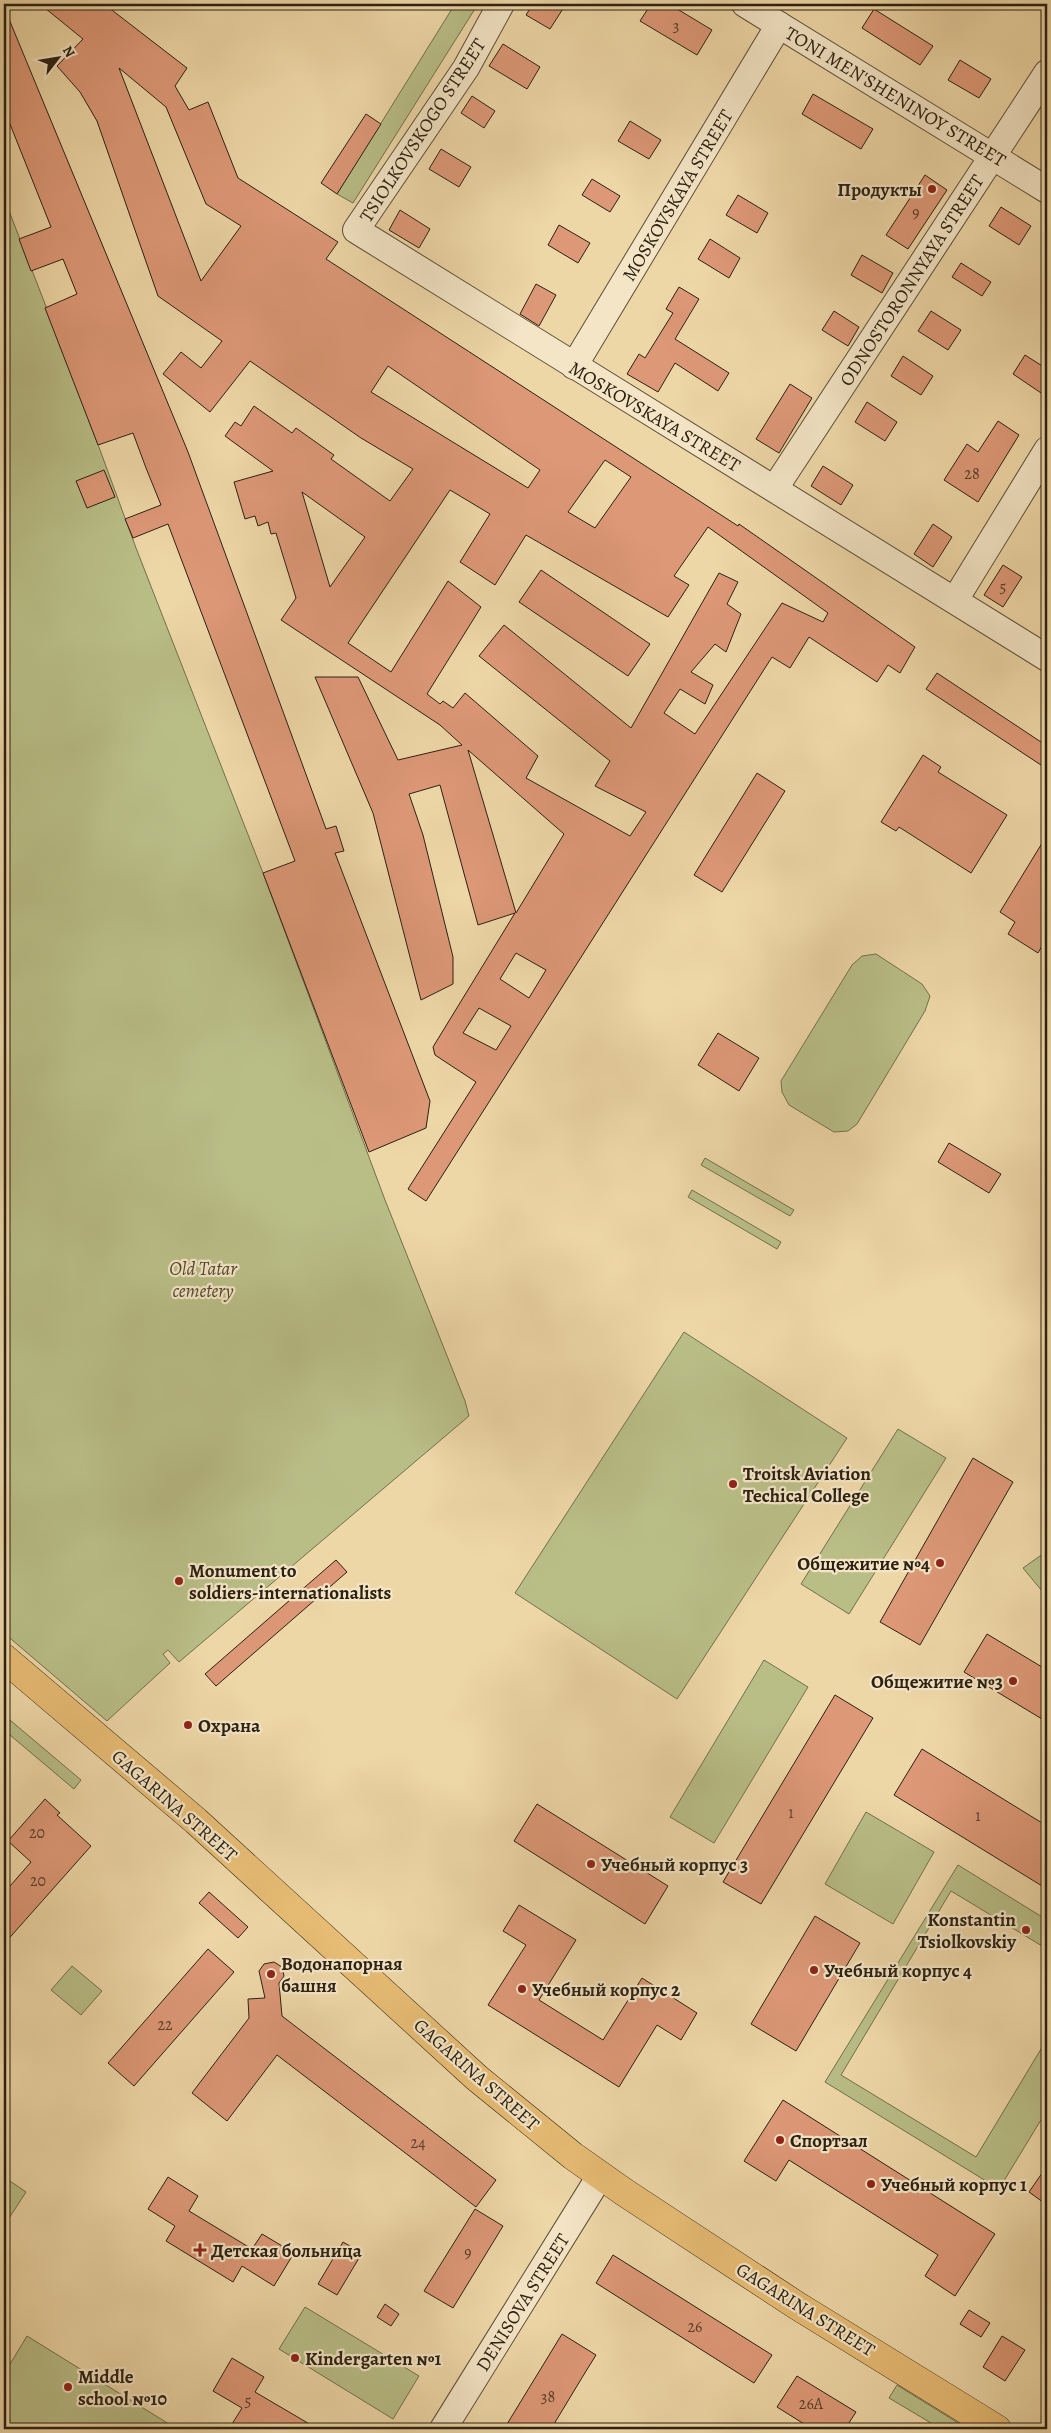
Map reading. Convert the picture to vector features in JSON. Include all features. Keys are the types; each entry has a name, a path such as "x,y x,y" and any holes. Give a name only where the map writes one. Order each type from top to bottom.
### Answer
{"main road":[{"name":"GAGARINA STREET","path":"4,1658 196,1822 477,2078 600,2176 796,2305 997,2429"}],"street":[{"name":"TSIOLKOVSKOGO STREET","path":"356,230 466,68 501,4"},
{"name":"TONI MEN'SHENINOY STREET","path":"745,4 1047,190"},
{"name":"MOSKOVSKAYA STREET","path":"574,366 779,24"},
{"name":"ODNOSTORONNYAYA STREET","path":"776,488 1047,73"},
{"name":"MOSKOVSKAYA STREET","path":"356,230 574,366 776,488 1047,658"},
{"path":"955,600 1047,450"},
{"name":"DENISOVA STREET","path":"443,2429 600,2176"}],"green space":[{"path":"455,4 478,4 353,203 337,194"},
{"name":"Old Tatar cemetery","path":"4,198 71,371 136,548 263,873 385,1200 465,1401 469,1416 179,1662 168,1650 163,1654 170,1663 107,1721 4,1633"},
{"path":"876,954 922,984 930,996 925,1011 857,1124 848,1131 834,1132 789,1105 782,1092 781,1081 852,965 862,956"},
{"path":"705,1158 794,1210 790,1216 701,1165"},
{"path":"692,1190 781,1242 777,1249 688,1197"},
{"path":"684,1332 847,1438 677,1699 515,1593"},
{"path":"898,1429 946,1458 849,1614 801,1584"},
{"path":"1047,1551 1047,1597 1023,1568"},
{"path":"764,1660 808,1687 714,1843 670,1817"},
{"path":"4,1715 81,1780 74,1789 4,1730"},
{"path":"866,1812 934,1852 893,1924 825,1884"},
{"path":"958,1865 1047,1920 1047,1949 951,1891 841,2075 976,2157 1047,2039 1047,2110 999,2189 825,2082"},
{"path":"72,1966 102,1991 81,2015 51,1990"},
{"path":"4,2177 26,2192 4,2226"},
{"path":"305,2307 419,2376 393,2419 279,2349"},
{"name":"Middle school №10","path":"27,2336 177,2429 4,2429 4,2374"},
{"path":"897,2385 958,2423 954,2429 941,2429 889,2398"}],"building":[{"path":"40,4 104,4 187,68 175,86 189,110 208,102 238,178 338,242 326,259 738,526 739,524 915,647 900,673 888,665 877,682 809,637 790,668 772,657 426,1201 408,1189 476,1082 435,1055 433,1047 515,913 478,925 440,785 409,794 423,835 453,957 453,984 421,1000 373,813 315,677 358,677 398,760 462,745 440,725 281,620 296,598 276,533 271,534 268,522 258,526 255,516 245,519 234,482 273,471 225,436 235,422 241,426 254,406 292,433 296,428 334,455 331,459 390,501 413,469 361,438 250,361 210,412 163,374 181,352 201,368 222,341 158,296 97,121 80,92 57,66 83,39","holes":["119,68 166,107 206,204 241,226 201,281","388,366 540,470 528,488 371,392","605,460 631,477 595,528 568,512","450,490 490,514 460,562 495,585 526,535 668,617 689,585 674,576 708,527 828,613 823,622 782,603 695,734 664,713 680,689 705,704 713,685 691,672 715,644 726,652 741,614 727,604 738,582 719,573 631,728 504,625 479,656 610,761 595,786 646,812 630,836 526,778 538,756 465,693 453,708 443,701 440,704 427,694 481,607 448,581 391,672 348,643","302,492 365,537 330,587","468,750 564,834 516,913","516,953 546,970 529,998 500,979","479,1008 511,1026 496,1050 463,1033"]},
{"path":"533,4 566,4 550,29 526,15"},
{"path":"651,4 669,4 712,30 697,55 640,21"},
{"path":"4,7 188,452 326,829 336,826 344,851 335,853 430,1101 426,1128 369,1152 263,873 295,861 168,524 133,538 125,519 161,505 133,433 98,445 45,308 77,294 63,259 31,271 19,239 51,227 4,109"},
{"path":"874,9 933,46 920,65 862,28"},
{"path":"503,44 540,67 527,89 489,66"},
{"path":"960,60 991,79 979,98 948,80"},
{"path":"813,94 873,129 861,149 802,114"},
{"path":"472,96 495,111 484,128 461,113"},
{"path":"366,114 381,124 337,194 321,183"},
{"path":"630,121 661,140 649,159 618,141"},
{"path":"441,149 471,167 459,187 429,169"},
{"path":"925,175 947,190 908,249 886,235"},
{"path":"592,179 620,196 610,212 582,195"},
{"path":"738,195 768,213 757,233 726,215"},
{"path":"1001,207 1031,226 1019,245 989,226"},
{"path":"400,210 430,229 419,248 389,230"},
{"path":"559,225 590,243 578,263 548,245"},
{"path":"710,239 740,258 729,278 698,259"},
{"path":"862,255 893,273 882,293 851,275"},
{"path":"961,263 991,282 982,296 952,277"},
{"path":"536,284 556,295 539,326 520,314"},
{"path":"679,287 699,299 675,339 729,373 718,391 675,363 658,392 627,374 639,354 645,358 673,313 666,309"},
{"path":"834,311 859,327 848,346 822,330"},
{"path":"931,311 961,330 948,350 918,331"},
{"path":"1025,355 1047,369 1047,397 1013,374"},
{"path":"903,356 933,376 921,395 891,376"},
{"path":"790,384 812,398 779,453 756,439"},
{"path":"867,402 897,422 885,441 855,422"},
{"path":"998,421 1019,435 978,502 944,480 967,444 978,452"},
{"path":"823,466 853,485 841,505 811,486"},
{"path":"104,470 115,497 87,508 76,481"},
{"path":"933,524 952,537 933,567 914,554"},
{"path":"1003,565 1022,577 1003,607 984,595"},
{"path":"541,570 650,644 628,676 519,602"},
{"path":"937,673 1047,746 1047,769 926,689"},
{"path":"923,755 941,767 938,772 1007,815 971,873 899,827 896,831 881,822"},
{"path":"757,773 785,791 722,892 694,875"},
{"path":"1047,835 1047,937 1038,953 1008,934 1015,922 1000,912"},
{"path":"718,1033 759,1058 739,1091 698,1065"},
{"path":"949,1143 1001,1174 989,1193 938,1162"},
{"name":"Общежитие №4","path":"973,1458 1013,1482 920,1645 880,1622"},
{"path":"336,1560 347,1572 216,1686 205,1674"},
{"name":"Общежитие №3","path":"987,1634 1047,1670 1047,1722 964,1672"},
{"path":"835,1695 873,1718 761,1904 723,1882"},
{"path":"922,1749 1047,1826 1047,1889 894,1795"},
{"path":"45,1799 60,1813 57,1815 91,1846 4,1944 4,1893 31,1862 8,1841"},
{"name":"Учебный корпус 3","path":"537,1804 668,1886 645,1924 514,1841"},
{"path":"209,1892 248,1927 238,1938 199,1903"},
{"name":"Учебный корпус 2","path":"519,1905 576,1940 539,2000 603,2040 642,1978 697,2013 681,2040 657,2025 619,2087 488,2005 526,1945 503,1931"},
{"name":"Учебный корпус 4","path":"815,1916 860,1943 796,2051 751,2024"},
{"path":"208,1949 234,1972 134,2086 108,2063"},
{"path":"274,1962 282,1967 284,1976 279,1983 282,2016 496,2180 476,2207 277,2055 227,2121 192,2093 249,2018 248,1999 265,1998 259,1971 264,1964"},
{"name":"Учебный корпус 1","path":"783,2100 995,2234 955,2296 925,2276 938,2255 789,2160 776,2181 744,2161"},
{"path":"1047,2166 1047,2205 1029,2192"},
{"path":"168,2177 198,2196 189,2211 252,2249 262,2234 294,2253 274,2286 242,2266 233,2282 166,2241 175,2226 148,2209"},
{"path":"475,2209 503,2226 453,2308 424,2291"},
{"path":"343,2242 362,2253 337,2295 318,2284"},
{"path":"613,2255 772,2355 754,2383 596,2283"},
{"path":"385,2304 399,2314 391,2326 377,2317"},
{"path":"969,2310 990,2323 981,2337 960,2324"},
{"path":"562,2334 596,2355 551,2429 504,2429"},
{"path":"1002,2336 1025,2350 1005,2381 983,2367"},
{"path":"232,2358 264,2377 255,2392 318,2429 241,2429 232,2424 242,2408 213,2391"},
{"path":"797,2376 856,2412 845,2429 812,2429 777,2407"}],"place":[{"name":"Продукты","path":"932,189"},
{"name":"Troitsk Aviation Techical College","path":"733,1484"},
{"name":"Общежитие №4","path":"940,1563"},
{"name":"Monument to soldiers-internationalists","path":"179,1581"},
{"name":"Общежитие №3","path":"1013,1681"},
{"name":"Охрана","path":"188,1725"},
{"name":"Учебный корпус 3","path":"591,1864"},
{"name":"Konstantin Tsiolkovskiy","path":"1026,1930"},
{"name":"Учебный корпус 4","path":"814,1970"},
{"name":"Водонапорная башня","path":"271,1974"},
{"name":"Учебный корпус 2","path":"522,1989"},
{"name":"Спортзал","path":"780,2140"},
{"name":"Учебный корпус 1","path":"871,2184"},
{"name":"Детская больница","path":"200,2250"},
{"name":"Kindergarten №1","path":"295,2358"},
{"name":"Middle school №10","path":"68,2387"}]}
